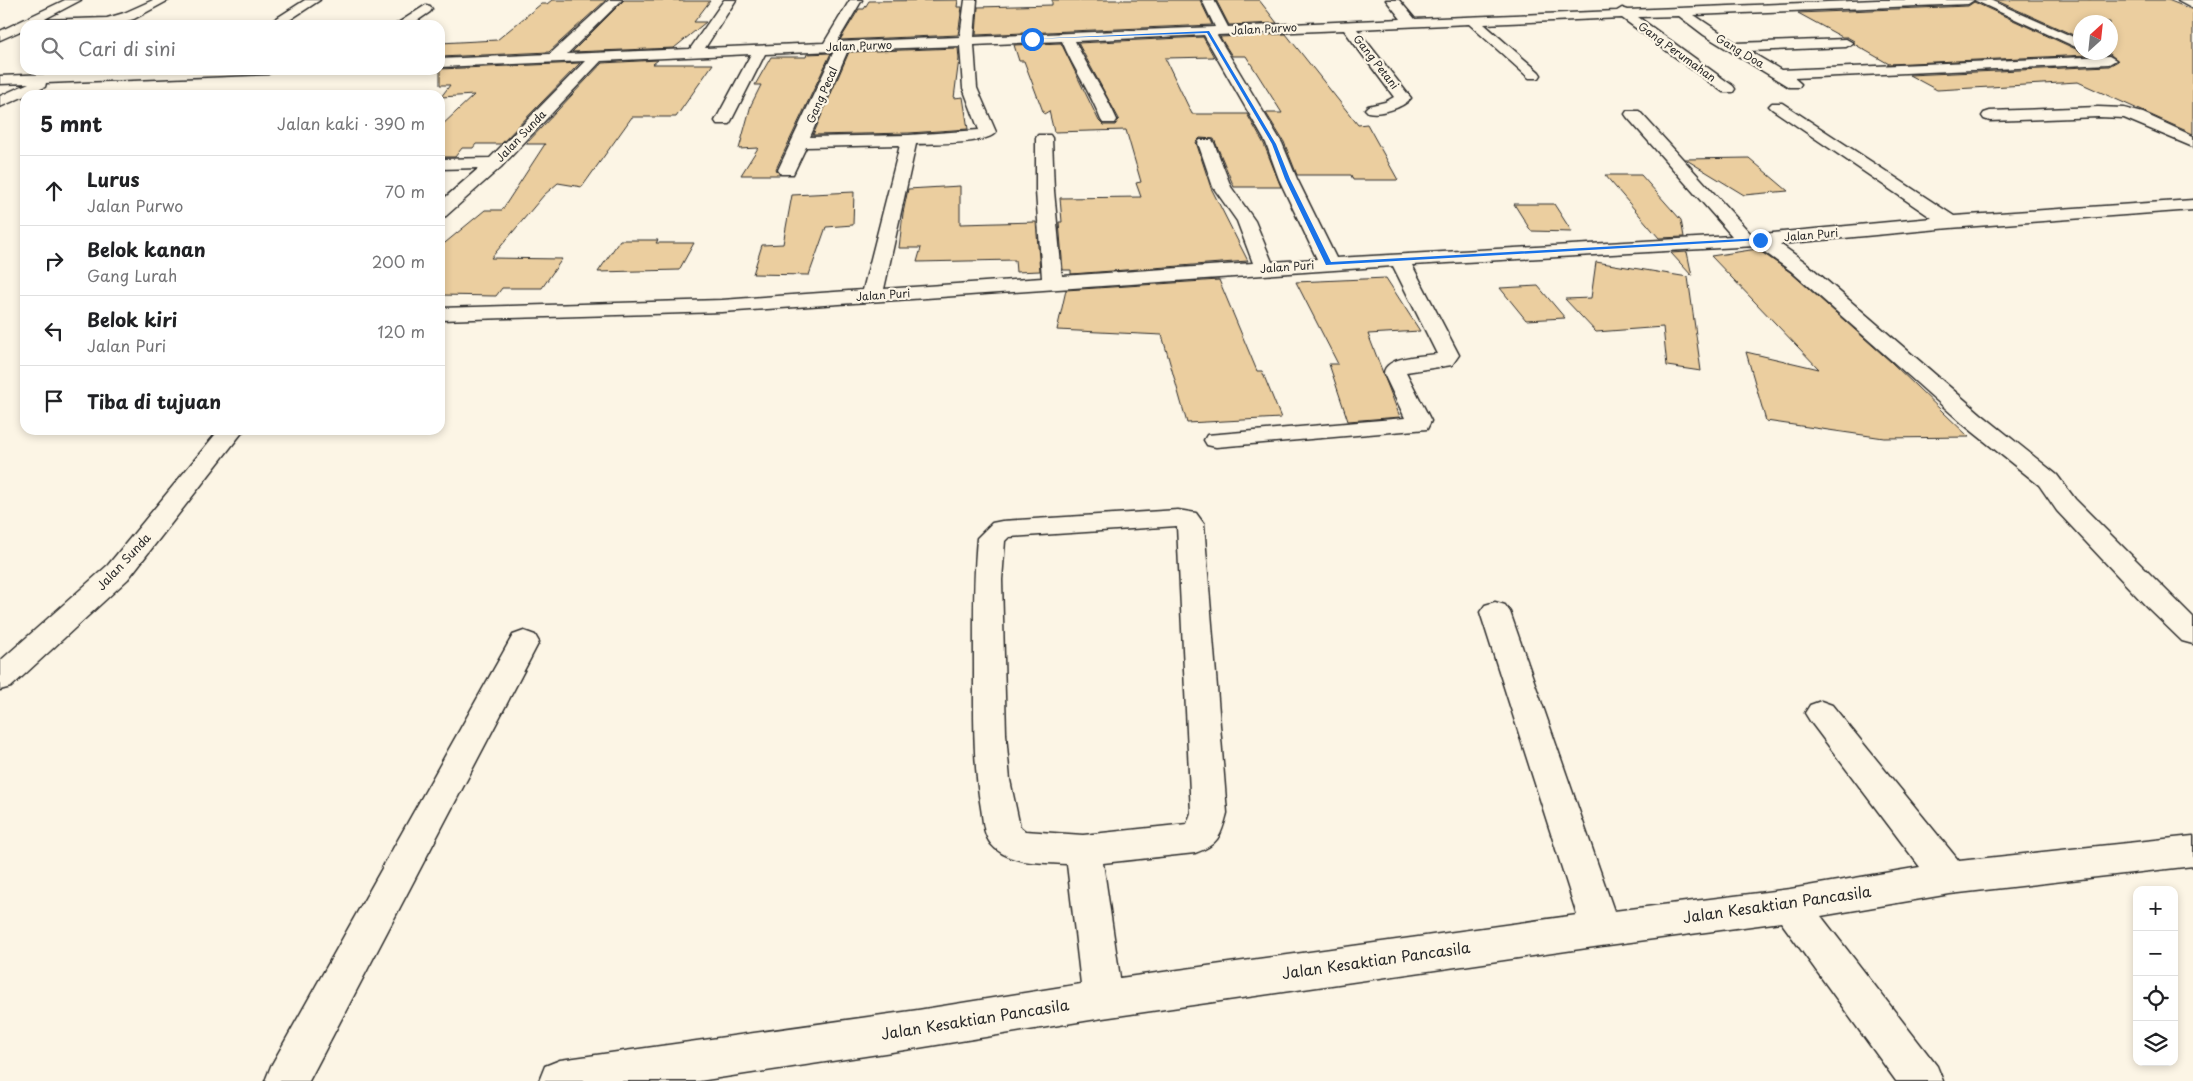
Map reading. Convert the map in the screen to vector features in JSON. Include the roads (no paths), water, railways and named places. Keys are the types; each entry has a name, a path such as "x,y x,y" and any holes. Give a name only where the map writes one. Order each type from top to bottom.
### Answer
{"main road":[{"path":"33,20 75,0"},
{"path":"116,20 163,0"},
{"path":"281,20 314,0"},
{"path":"554,58 616,0"},
{"path":"695,52 730,0"},
{"name":"Gang Pecal","path":"787,170 801,142 835,47 856,0"},
{"path":"801,142 909,140 981,135 988,132 970,88 966,42 971,0"},
{"path":"1208,0 1216,31 1274,144 1288,179 1328,264"},
{"path":"1392,0 1412,24"},
{"name":"Gang Perumahan","path":"1605,0 1728,89"},
{"path":"1694,0 1713,12"},
{"name":"Jalan Purwo","path":"445,63 1968,0"},
{"path":"1980,0 2073,42"},
{"path":"2184,0 2193,4"},
{"path":"1478,7 1497,20"},
{"path":"410,20 426,9"},
{"name":"Gang Doa","path":"1682,12 1734,47 1800,87"},
{"path":"1473,21 1534,75"},
{"name":"Gang Petani","path":"1347,25 1403,98 1390,105 1373,109"},
{"path":"0,36 20,26"},
{"path":"1067,37 1078,63 1099,95 1109,120"},
{"path":"1734,47 1846,44"},
{"path":"723,121 760,50"},
{"name":"Jalan Sunda","path":"445,207 495,163 598,56"},
{"path":"1779,74 2109,60"},
{"path":"0,80 141,75"},
{"path":"169,90 192,75"},
{"path":"94,90 123,76"},
{"path":"26,90 51,78"},
{"path":"0,102 20,93"},
{"path":"1777,106 1950,222"},
{"path":"1990,116 2098,112 2124,113 2137,116 2193,142"},
{"path":"1633,114 1754,240 1782,254 1806,272 1819,286 1972,420 2048,480 2066,505 2156,600 2193,634"},
{"path":"1044,138 1045,191 1054,284"},
{"path":"872,296 909,140"},
{"path":"1206,143 1222,187 1246,221 1265,268"},
{"path":"445,164 495,163"},
{"name":"Jalan Puri","path":"445,314 722,306 1265,268 1754,240 1950,222 2193,204"},
{"path":"2169,206 2193,219"},
{"path":"1600,249 1615,267"},
{"path":"1216,440 1418,424 1419,420 1395,374 1395,369 1402,366 1444,360 1448,355 1400,261"},
{"name":"Jalan Sunda","path":"0,679 118,572 228,435"},
{"path":"1186,519 1190,524 1208,813 1205,830 1195,838 1083,850 1018,845 1008,839 1003,833 993,780 990,734 988,580 991,538 1002,529 1186,519"},
{"path":"1495,612 1602,929"},
{"path":"286,1081 524,642"},
{"path":"1821,713 1950,878"},
{"path":"1083,850 1103,999"},
{"name":"Jalan Kesaktian Pancasila","path":"560,1081 918,1029 1103,999 1602,929 1790,905 1950,878 2193,851"},
{"path":"1790,905 1922,1081"}]}
